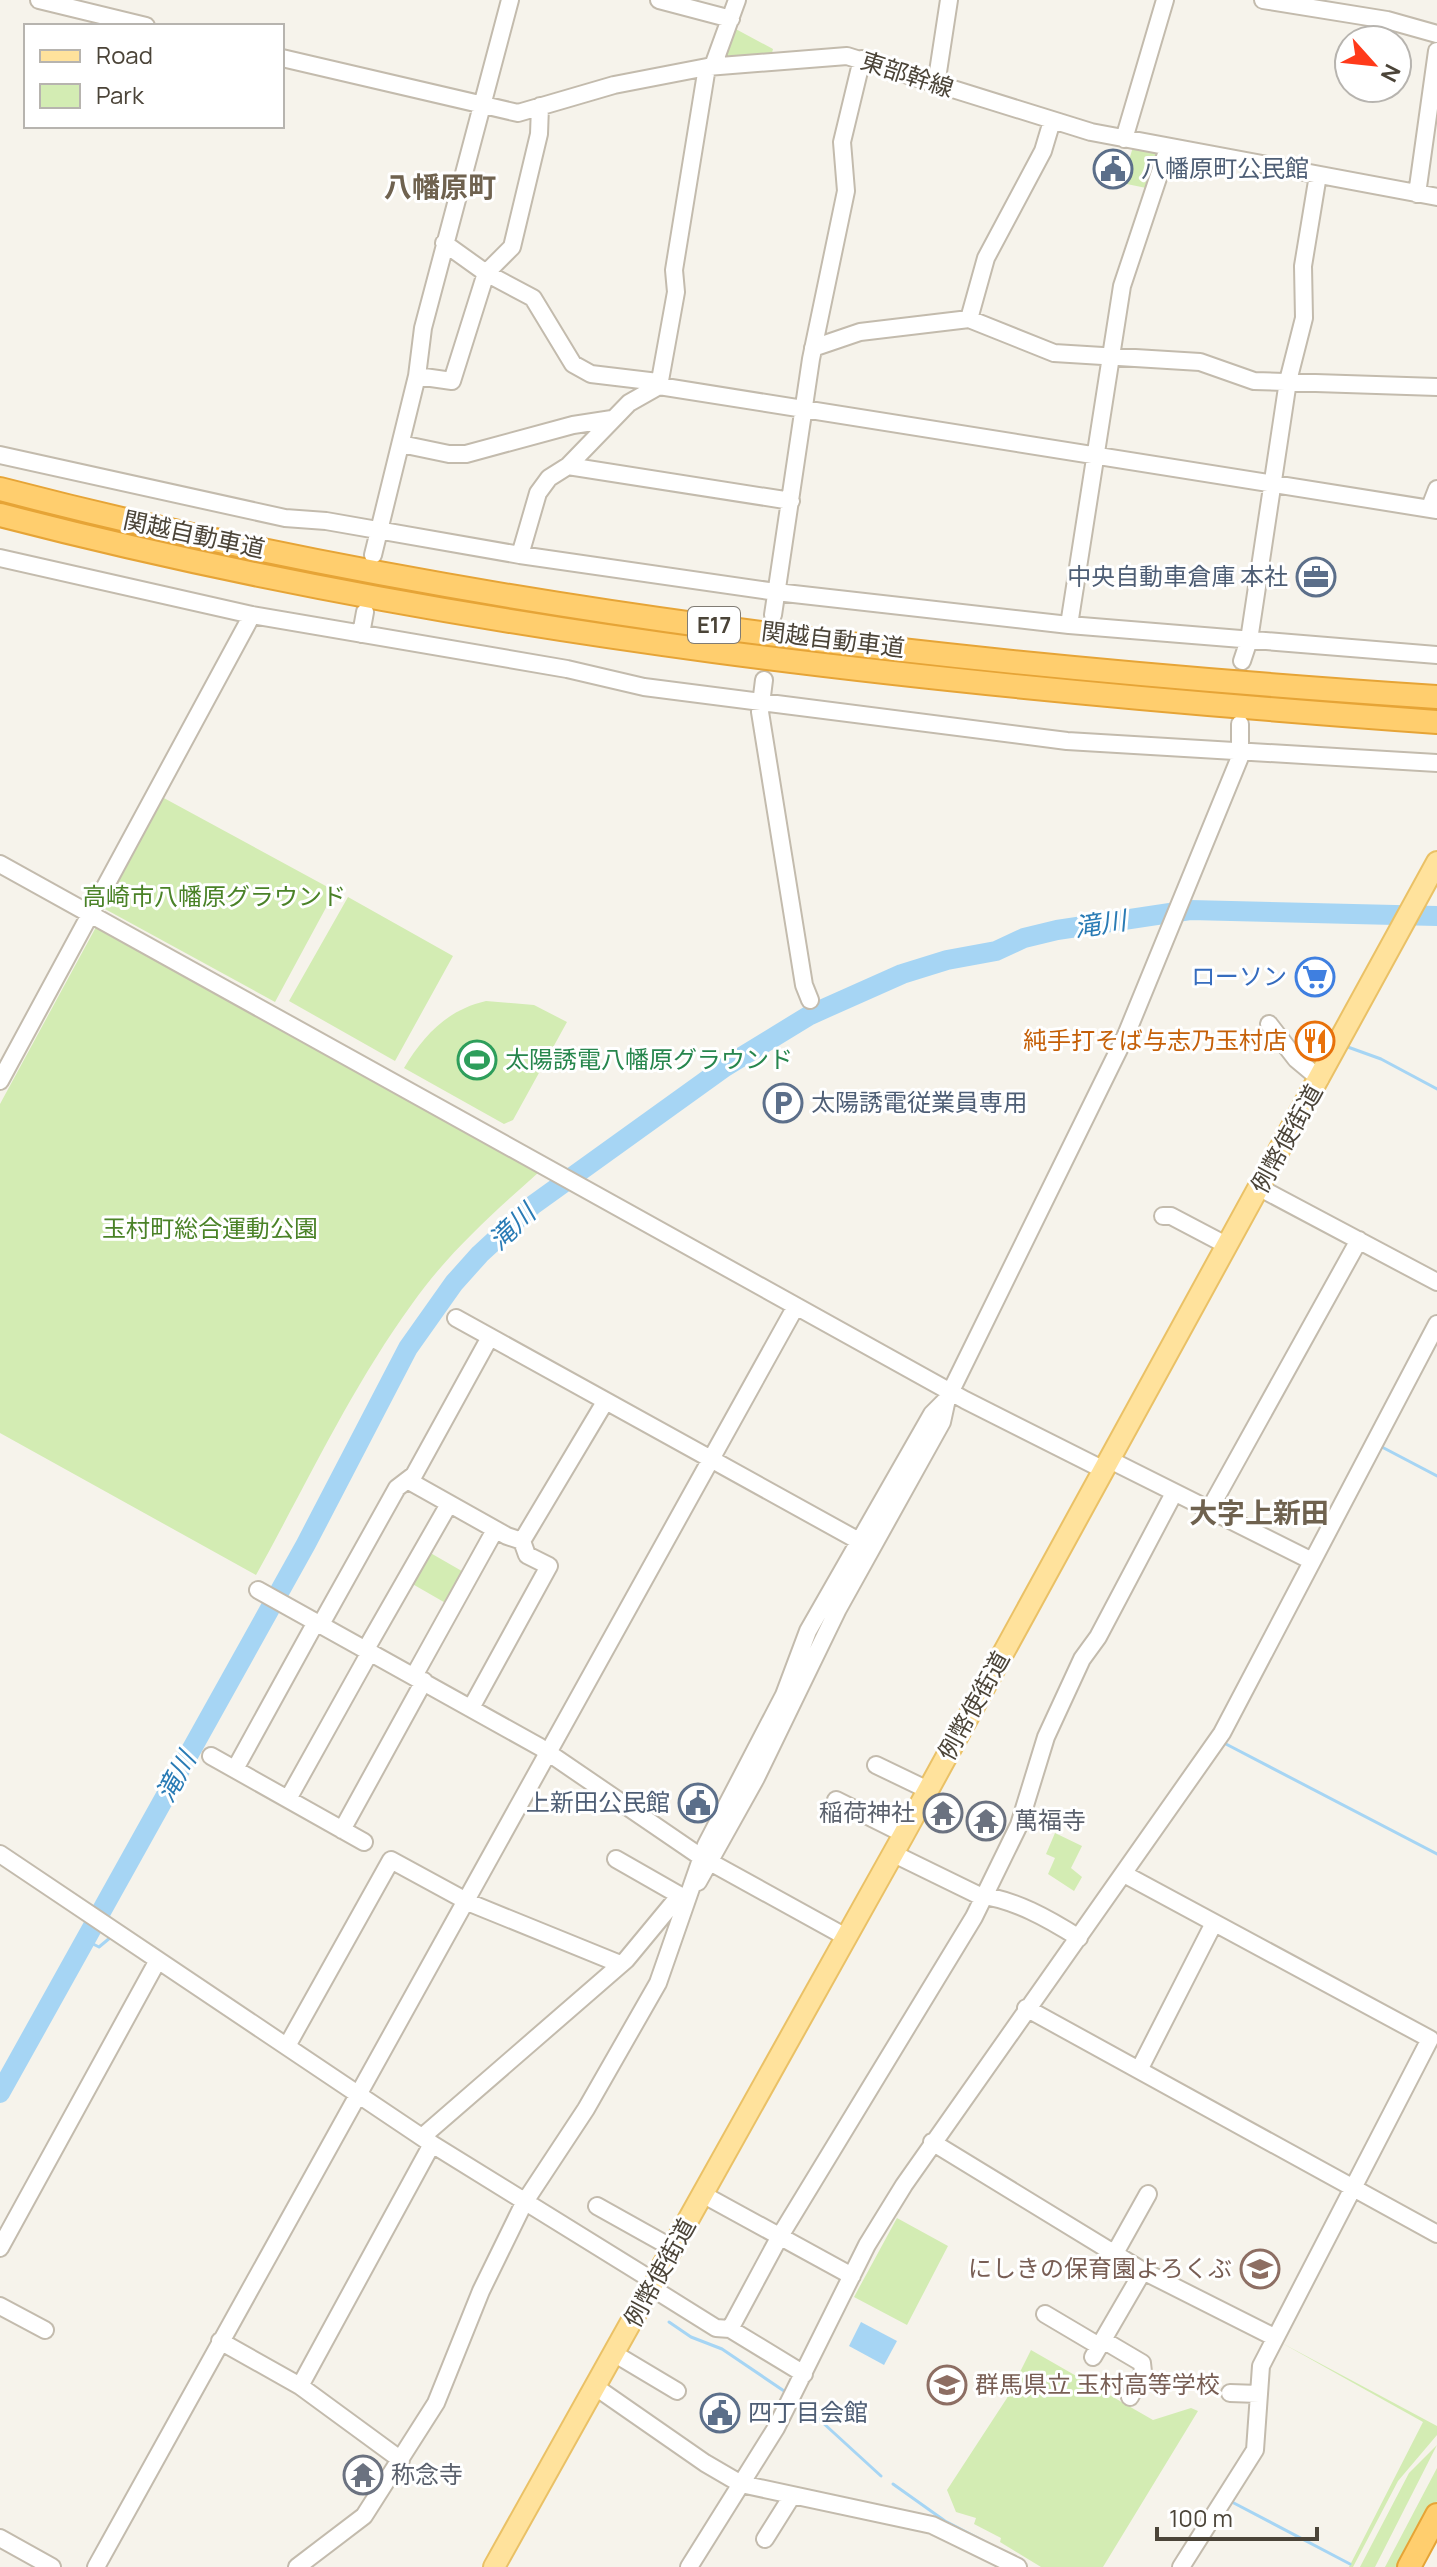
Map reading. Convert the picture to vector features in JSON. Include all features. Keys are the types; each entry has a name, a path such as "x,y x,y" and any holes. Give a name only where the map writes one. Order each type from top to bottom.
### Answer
{"highway":[{"name":"関越自動車道","path":"0,489 299,557 697,623 895,648 1235,684 1437,697"},
{"name":"関越自動車道","path":"0,515 135,548 305,583 693,648 1041,689 1437,722"},
{"path":"1409,2567 1437,2515"},
{"path":"1425,2567 1437,2545"}],"main road":[{"name":"例幣使街道","path":"494,2567 597,2388 904,1834 1437,862"}],"street":[{"path":"39,0 138,24"},
{"path":"373,555 417,376 423,328 510,0"},
{"path":"659,0 731,19"},
{"path":"520,555 538,493 549,478 568,466 629,403 658,384 676,292 674,270 710,66 737,0"},
{"path":"936,85 949,0"},
{"path":"1124,139 1165,0"},
{"path":"1263,0 1387,20 1437,34"},
{"path":"1417,194 1437,51"},
{"name":"東部幹線","path":"284,58 518,113 614,85 710,66 840,55 862,59 1052,121 1124,139 1437,197"},
{"path":"773,615 813,348 846,191 842,142 862,59"},
{"path":"417,376 452,381 486,273 512,247 539,134 540,106"},
{"path":"969,319 986,258 1043,151 1052,121"},
{"path":"1069,625 1122,286 1168,148"},
{"path":"1242,661 1249,640 1288,381 1304,318 1303,266 1318,175"},
{"path":"444,243 486,273 533,298 573,364 591,374 1434,509 1437,489"},
{"path":"813,348 860,332 969,319 1039,350 1200,362 1254,381 1437,387"},
{"path":"401,444 449,454 466,454 573,425 612,419"},
{"path":"0,455 285,518 776,592 1069,625 1437,655"},
{"path":"568,466 791,501"},
{"path":"0,558 252,615 576,670 632,686 1067,741 1437,763"},
{"path":"361,634 365,612"},
{"path":"0,1081 252,615"},
{"path":"764,680 761,704 804,985 810,1000"},
{"path":"300,2386 427,2141 620,1964 683,1898 707,1859 784,1695 808,1631 866,1545 932,1414 949,1395 1124,1039 1240,750 1240,724"},
{"path":"0,864 796,1306 949,1395 1262,1534 1312,1561"},
{"path":"1269,1024 1296,1059 1320,1079"},
{"path":"1260,1188 1437,1282"},
{"path":"1163,1216 1171,1216 1228,1246"},
{"path":"1208,1512 1359,1240"},
{"path":"96,2567 796,1306"},
{"path":"456,1318 866,1545"},
{"path":"689,2567 804,2374 867,2245 932,2142 1222,1733 1437,1324"},
{"path":"235,1769 397,1488 409,1481 490,1337"},
{"path":"522,1541 605,1402"},
{"path":"409,1481 495,1530 522,1541 527,1555 549,1566 471,1708"},
{"path":"730,2329 780,2236 858,2104 915,2020 984,1896 1019,1825 1046,1737 1082,1659 1098,1637 1173,1495"},
{"path":"288,1799 449,1504"},
{"path":"342,1830 495,1530"},
{"path":"260,1591 548,1751 707,1859 846,1937"},
{"path":"211,1756 364,1842"},
{"path":"876,1765 928,1790"},
{"path":"836,1800 904,1834"},
{"path":"892,1853 984,1896 1045,1918 1079,1938"},
{"path":"0,1854 427,2141 716,2328 730,2329 804,2374"},
{"path":"616,1859 683,1898"},
{"path":"287,2046 391,1860 465,1900 620,1964"},
{"path":"1124,1874 1430,2039 1261,2366 1255,2450 1181,2567"},
{"path":"297,2567 364,2516 445,2384 481,2291 524,2203 557,2156 654,1990 681,1919 683,1898"},
{"path":"1139,2070 1214,1923"},
{"path":"0,2248 158,1960"},
{"path":"1026,2008 1437,2234"},
{"path":"932,2142 1143,2271 1274,2337"},
{"path":"1115,2253 1148,2194"},
{"path":"704,2195 852,2276"},
{"path":"597,2206 674,2249"},
{"path":"1098,2348 1143,2271"},
{"path":"0,2306 45,2330"},
{"path":"1045,2314 1098,2348 1142,2363 1143,2372 1130,2397"},
{"path":"220,2341 300,2386 401,2460"},
{"path":"615,2354 677,2391"},
{"path":"597,2388 705,2463 741,2484 932,2525 1018,2567"},
{"path":"1230,2393 1259,2394"},
{"path":"765,2539 792,2496"},
{"path":"0,2538 52,2567"}],"green space":[{"path":"732,27 773,49 772,53 720,58"},
{"path":"1133,147 1158,152 1151,189 1122,183"},
{"name":"高崎市八幡原グラウンド","path":"162,797 335,891 275,1002 105,909 104,904"},
{"path":"348,897 453,956 395,1061 289,1001"},
{"name":"玉村町総合運動公園","path":"96,927 539,1172 455,1251 412,1304 349,1403 256,1575 0,1433 0,1104"},
{"name":"太陽誘電八幡原グラウンド","path":"486,1001 534,1005 567,1022 513,1120 504,1124 404,1068 428,1035 448,1017"},
{"path":"427,1551 467,1574 449,1605 409,1582"},
{"path":"1055,1833 1082,1846 1071,1868 1082,1877 1074,1891 1048,1874 1055,1858 1046,1854"},
{"path":"897,2218 948,2246 907,2325 854,2297"},
{"path":"1280,2342 1437,2426 1437,2435 1398,2481 1353,2567 1349,2567 1423,2422"},
{"path":"1031,2350 1153,2420 1191,2408 1198,2411 1103,2567 1041,2567 1000,2542 1001,2538 974,2524 976,2518 956,2512 947,2490 1007,2398"},
{"path":"1437,2445 1375,2567 1360,2567 1409,2473"},
{"path":"1437,2468 1437,2501 1403,2567 1385,2567"}],"water":[{"path":"861,2322 897,2341 884,2365 849,2346"}],"waterway":[{"name":"滝川","path":"0,2093 306,1544 408,1348 454,1283 533,1205 725,1067 810,1015 902,974 947,960 996,951 1024,938 1057,930 1190,910 1437,916"},
{"path":"1345,1046 1381,1059 1437,1089"},
{"path":"1380,1446 1437,1476"},
{"path":"1224,1743 1437,1854"},
{"path":"85,1940 99,1947 111,1937"},
{"path":"669,2322 691,2337 722,2349 787,2393"},
{"path":"798,2400 881,2476"},
{"path":"893,2484 945,2521 1018,2559"},
{"path":"1230,2501 1350,2564"}],"place":[{"name":"八幡原町公民館","path":"1113,169"},
{"name":"中央自動車倉庫 本社","path":"1316,577"},
{"name":"ローソン","path":"1315,977"},
{"name":"純手打そば与志乃玉村店","path":"1315,1041"},
{"name":"太陽誘電八幡原グラウンド","path":"477,1060"},
{"name":"太陽誘電従業員専用","path":"783,1103"},
{"name":"上新田公民館","path":"698,1803"},
{"name":"稲荷神社","path":"943,1813"},
{"name":"萬福寺","path":"986,1821"},
{"name":"にしきの保育園よろくぶ","path":"1260,2269"},
{"name":"群馬県立 玉村高等学校","path":"947,2385"},
{"name":"四丁目会館","path":"720,2413"},
{"name":"称念寺","path":"363,2475"}],"district":[{"name":"八幡原町","path":"440,187"},
{"name":"大字上新田","path":"1259,1513"}]}
